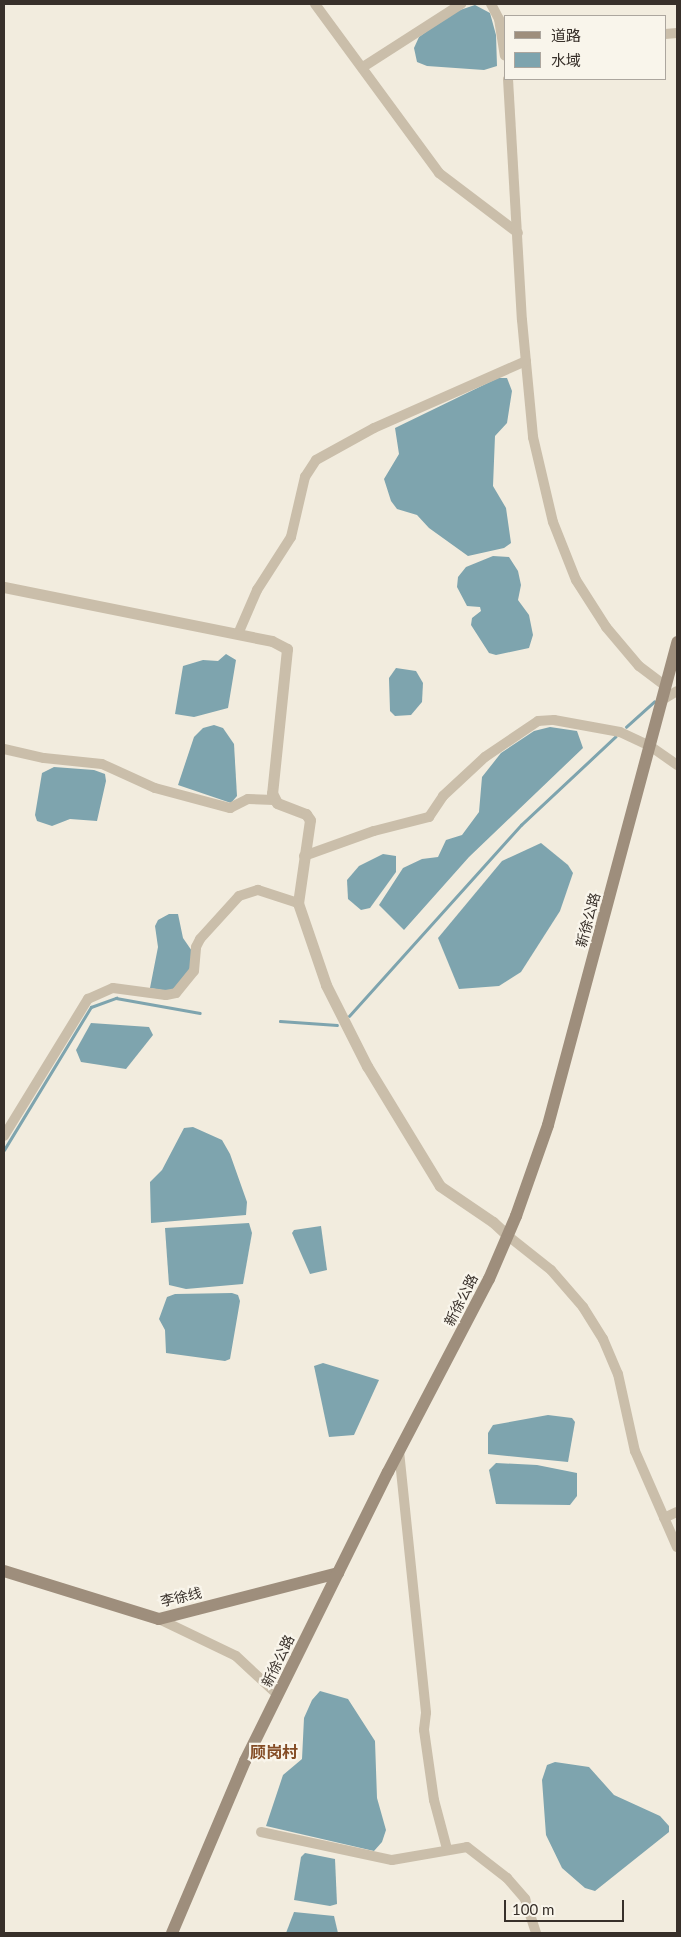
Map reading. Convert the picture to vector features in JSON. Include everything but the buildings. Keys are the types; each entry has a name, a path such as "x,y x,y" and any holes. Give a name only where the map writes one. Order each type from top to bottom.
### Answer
{"main road":[{"name":"新徐公路","path":"172,1933 245,1761 508,1236 548,1125 662,700 671,689 677,642"},
{"name":"李徐线","path":"4,1571 159,1618 338,1573"}],"street":[{"path":"315,4 439,173 518,233"},
{"path":"363,67 461,4"},
{"path":"492,4 503,35"},
{"path":"508,80 526,361 536,450 553,522 568,565 588,601 624,650 671,689"},
{"path":"238,634 257,590 291,537 305,477 316,460 374,428 526,361"},
{"path":"4,587 276,642 288,652 277,730 272,794 274,800"},
{"path":"304,856 374,831 429,817 443,796 485,758 538,721 554,720 620,732 650,746 677,765"},
{"path":"4,750 44,758 102,764 155,788 230,808 248,799 274,800 309,817 298,903 332,999 367,1066 440,1186 493,1222 551,1270 583,1307 603,1339 618,1374 635,1451 677,1547"},
{"path":"4,1136 88,999 113,988 166,995 176,993 194,971 196,948 200,939 239,896 258,890 298,903"},
{"path":"399,1452 426,1713 424,1730 434,1800 447,1849"},
{"path":"664,1518 677,1512"},
{"path":"159,1618 236,1656 278,1695"},
{"path":"261,1832 392,1860 467,1846 507,1878 525,1899 536,1933"}],"water":[{"path":"475,5 490,13 496,35 497,66 484,70 427,66 417,62 414,48 419,37 451,13"},
{"path":"498,378 507,378 512,391 507,423 495,436 493,486 506,508 511,543 504,548 468,556 429,528 417,515 397,509 391,501 384,479 399,454 395,428"},
{"path":"493,556 509,557 518,571 521,585 518,600 529,615 533,635 529,648 496,655 489,653 471,625 472,618 481,611 480,607 467,606 457,587 458,577 466,567"},
{"path":"226,654 236,660 228,708 194,717 175,714 183,666 203,660 218,661"},
{"path":"396,668 416,671 423,683 422,702 411,715 395,716 390,711 389,678"},
{"path":"214,725 223,728 234,744 237,796 231,803 178,785 194,737 203,728"},
{"path":"550,727 577,731 583,748 469,857 404,930 379,905 403,868 422,859 438,857 446,840 462,835 479,812 482,777 501,753 534,731"},
{"path":"54,767 94,770 105,774 106,781 97,821 70,819 52,826 37,821 35,815 42,773"},
{"path":"541,843 568,865 573,873 560,911 521,972 499,986 459,989 438,938 502,861"},
{"path":"383,854 396,856 396,872 370,908 361,910 348,899 347,880 359,866"},
{"path":"169,914 178,914 183,938 194,954 193,966 174,992 150,988 158,947 155,926 158,920"},
{"path":"91,1023 149,1027 153,1035 126,1069 81,1062 76,1050"},
{"path":"193,1127 222,1140 230,1154 247,1202 246,1215 151,1223 150,1182 162,1170 184,1128"},
{"path":"249,1223 252,1233 243,1284 186,1289 169,1285 165,1228"},
{"path":"321,1226 327,1270 310,1274 292,1233 294,1230"},
{"path":"232,1293 238,1295 240,1301 230,1359 225,1361 166,1353 165,1330 159,1319 167,1297 175,1294"},
{"path":"323,1363 379,1380 354,1435 329,1437 314,1366"},
{"path":"548,1415 572,1418 575,1422 568,1462 488,1454 488,1433 493,1425"},
{"path":"496,1463 537,1465 577,1473 577,1496 570,1505 496,1504 489,1470"},
{"path":"320,1691 348,1699 375,1741 377,1798 386,1830 382,1842 374,1851 266,1826 283,1775 302,1759 304,1718 312,1700"},
{"path":"555,1762 589,1767 614,1795 660,1816 669,1826 669,1832 595,1891 585,1888 562,1868 546,1835 542,1780 547,1765"},
{"path":"305,1853 335,1859 337,1904 330,1906 294,1900 301,1857"},
{"path":"294,1912 334,1916 338,1933 286,1933"}],"waterway":[{"path":"626,727 654,702"},
{"path":"349,1016 521,825 615,737"},
{"path":"4,1150 91,1007 116,998 200,1013"},
{"path":"280,1021 337,1025"}],"district":[{"name":"顾岗村","path":"274,1752"}]}
